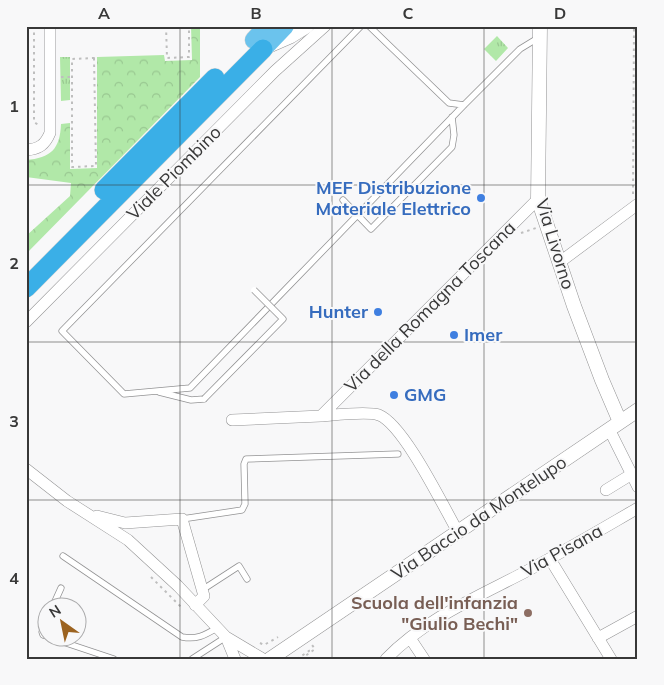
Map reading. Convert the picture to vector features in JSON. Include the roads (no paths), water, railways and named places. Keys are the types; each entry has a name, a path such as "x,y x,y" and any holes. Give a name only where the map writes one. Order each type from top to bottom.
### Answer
{"highway":[{"path":"26,288 32,269 258,44"}],"main road":[{"path":"258,44 267,26"},
{"path":"258,44 285,26"}],"street":[{"path":"26,150 43,146 50,133 50,26"},
{"path":"258,44 291,36 307,26"},
{"name":"Viale Piombino","path":"26,322 275,71 325,26"},
{"name":"Via Livorno","path":"540,32 538,199 602,380 615,426"},
{"name":"Via della Romagna Toscana","path":"321,416 538,199"},
{"path":"560,262 635,203"},
{"name":"Via Baccio da Montelupo","path":"270,659 638,410"},
{"name":"Via della Romagna Toscana","path":"232,420 379,415 388,422 409,446 458,532"},
{"path":"615,426 638,487"},
{"path":"26,469 67,501 128,540 178,586 191,609 226,637 263,659"},
{"path":"606,490 632,474"},
{"name":"Via Pisana","path":"386,659 410,638 454,609 550,559 638,508"},
{"path":"87,514 126,523 182,519 204,596 191,609"},
{"path":"550,559 611,659"},
{"path":"598,638 638,616"},
{"path":"226,637 235,659"},
{"path":"410,638 424,659"}],"lane":[{"path":"361,26 62,331 124,394 190,388 452,117 520,48 540,32"},
{"path":"370,26 449,103 464,105"},
{"path":"343,200 371,229 452,147 454,135 452,117"},
{"path":"154,391 191,400 204,399 283,319 254,290"},
{"path":"182,519 242,510 245,504 244,464 246,459 398,454"},
{"path":"63,556 182,636 192,639 199,638 217,628"},
{"path":"202,590 239,566 247,579"},
{"path":"56,598 61,588"},
{"path":"192,659 226,637"},
{"path":"82,648 114,659"}],"place":[{"name":"MEF Distribuzione Materiale Elettrico","path":"481,198"},
{"name":"Hunter","path":"378,312"},
{"name":"Imer","path":"454,335"},
{"name":"GMG","path":"394,395"},
{"name":"Scuola dell'infanzia \"Giulio Bechi\"","path":"528,613"}]}
